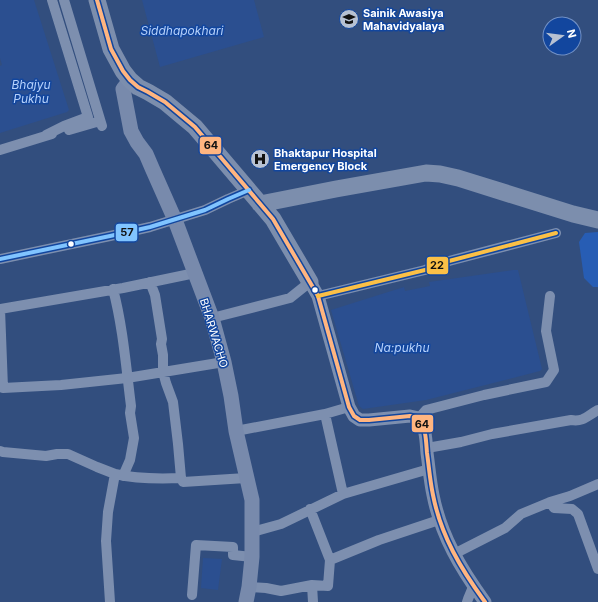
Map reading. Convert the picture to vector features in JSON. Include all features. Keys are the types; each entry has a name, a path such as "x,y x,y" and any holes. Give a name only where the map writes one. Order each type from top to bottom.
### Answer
{"main road":[{"path":"97,0 111,49 123,71 138,87 165,102 195,127 273,220 314,289"},
{"name":"BHARWACHO","path":"130,80 122,88 131,131 146,154 175,220 212,318 224,362 236,431 252,500 252,557 246,602"},
{"path":"260,204 426,173 458,178 566,212 598,220"}],"street":[{"path":"46,135 88,117 52,0"},
{"path":"0,150 46,135 101,124 64,0"},
{"path":"0,259 110,236 175,220 204,210 249,190"},
{"path":"212,318 290,298 314,289 426,270 449,261 556,233"},
{"path":"0,309 195,273"},
{"path":"150,282 157,304 162,339 163,372 173,402 181,478 183,482 246,478"},
{"path":"110,602 106,541 108,512 119,475 130,460 134,438 130,414 131,406 128,378 114,289"},
{"path":"314,289 349,407 354,416 360,420 410,416 419,418 422,423 424,428 433,494 439,520 454,554 484,602"},
{"path":"419,418 426,410 484,395 546,382 554,370 546,331 550,296"},
{"path":"0,305 2,387 61,385 128,378 224,362"},
{"path":"236,431 325,414 349,407"},
{"path":"426,448 535,426 586,419 590,414 598,410"},
{"path":"325,414 343,494"},
{"path":"0,451 46,456 68,454 97,467 130,478 181,478"},
{"path":"252,532 281,524 343,494 429,469"},
{"path":"454,554 505,528 521,514 598,484"},
{"path":"550,502 554,508 572,509 578,514 598,569"},
{"path":"249,587 281,591 312,585 328,586 330,560 310,509"},
{"path":"330,560 379,540 439,520"},
{"path":"192,595 196,545 233,547 233,555 252,557"},
{"path":"312,585 313,602"},
{"path":"467,602 474,587"}],"shaded area":[{"path":"598,232 598,287 593,287 584,278 579,242 585,233"}],"water":[{"name":"Bhajyu Pukhu","path":"0,0 34,0 69,110 67,112 0,133 0,66 2,65 0,58"},
{"name":"Siddhapokhari","path":"142,0 254,0 264,37 160,67"},
{"name":"Na:pukhu","path":"518,270 542,369 540,371 426,400 363,409 359,406 331,310 404,287 405,291 430,286 429,282"},
{"path":"203,558 222,559 218,590 201,588"}],"transit line":[{"name":"64","path":"97,0 111,49 123,71 130,80 138,87 165,102 195,127 273,219 318,296 349,407 354,416 360,420 410,416 419,418 426,439 432,490 441,524 453,552 485,602"},
{"name":"57","path":"0,259 150,227 205,210 249,190"},
{"name":"22","path":"318,296 425,270 449,261 556,233"}],"place":[{"name":"Sainik Awasiya Mahavidyalaya","path":"349,19"},
{"name":"Bhaktapur Hospital Emergency Block","path":"260,159"}]}
